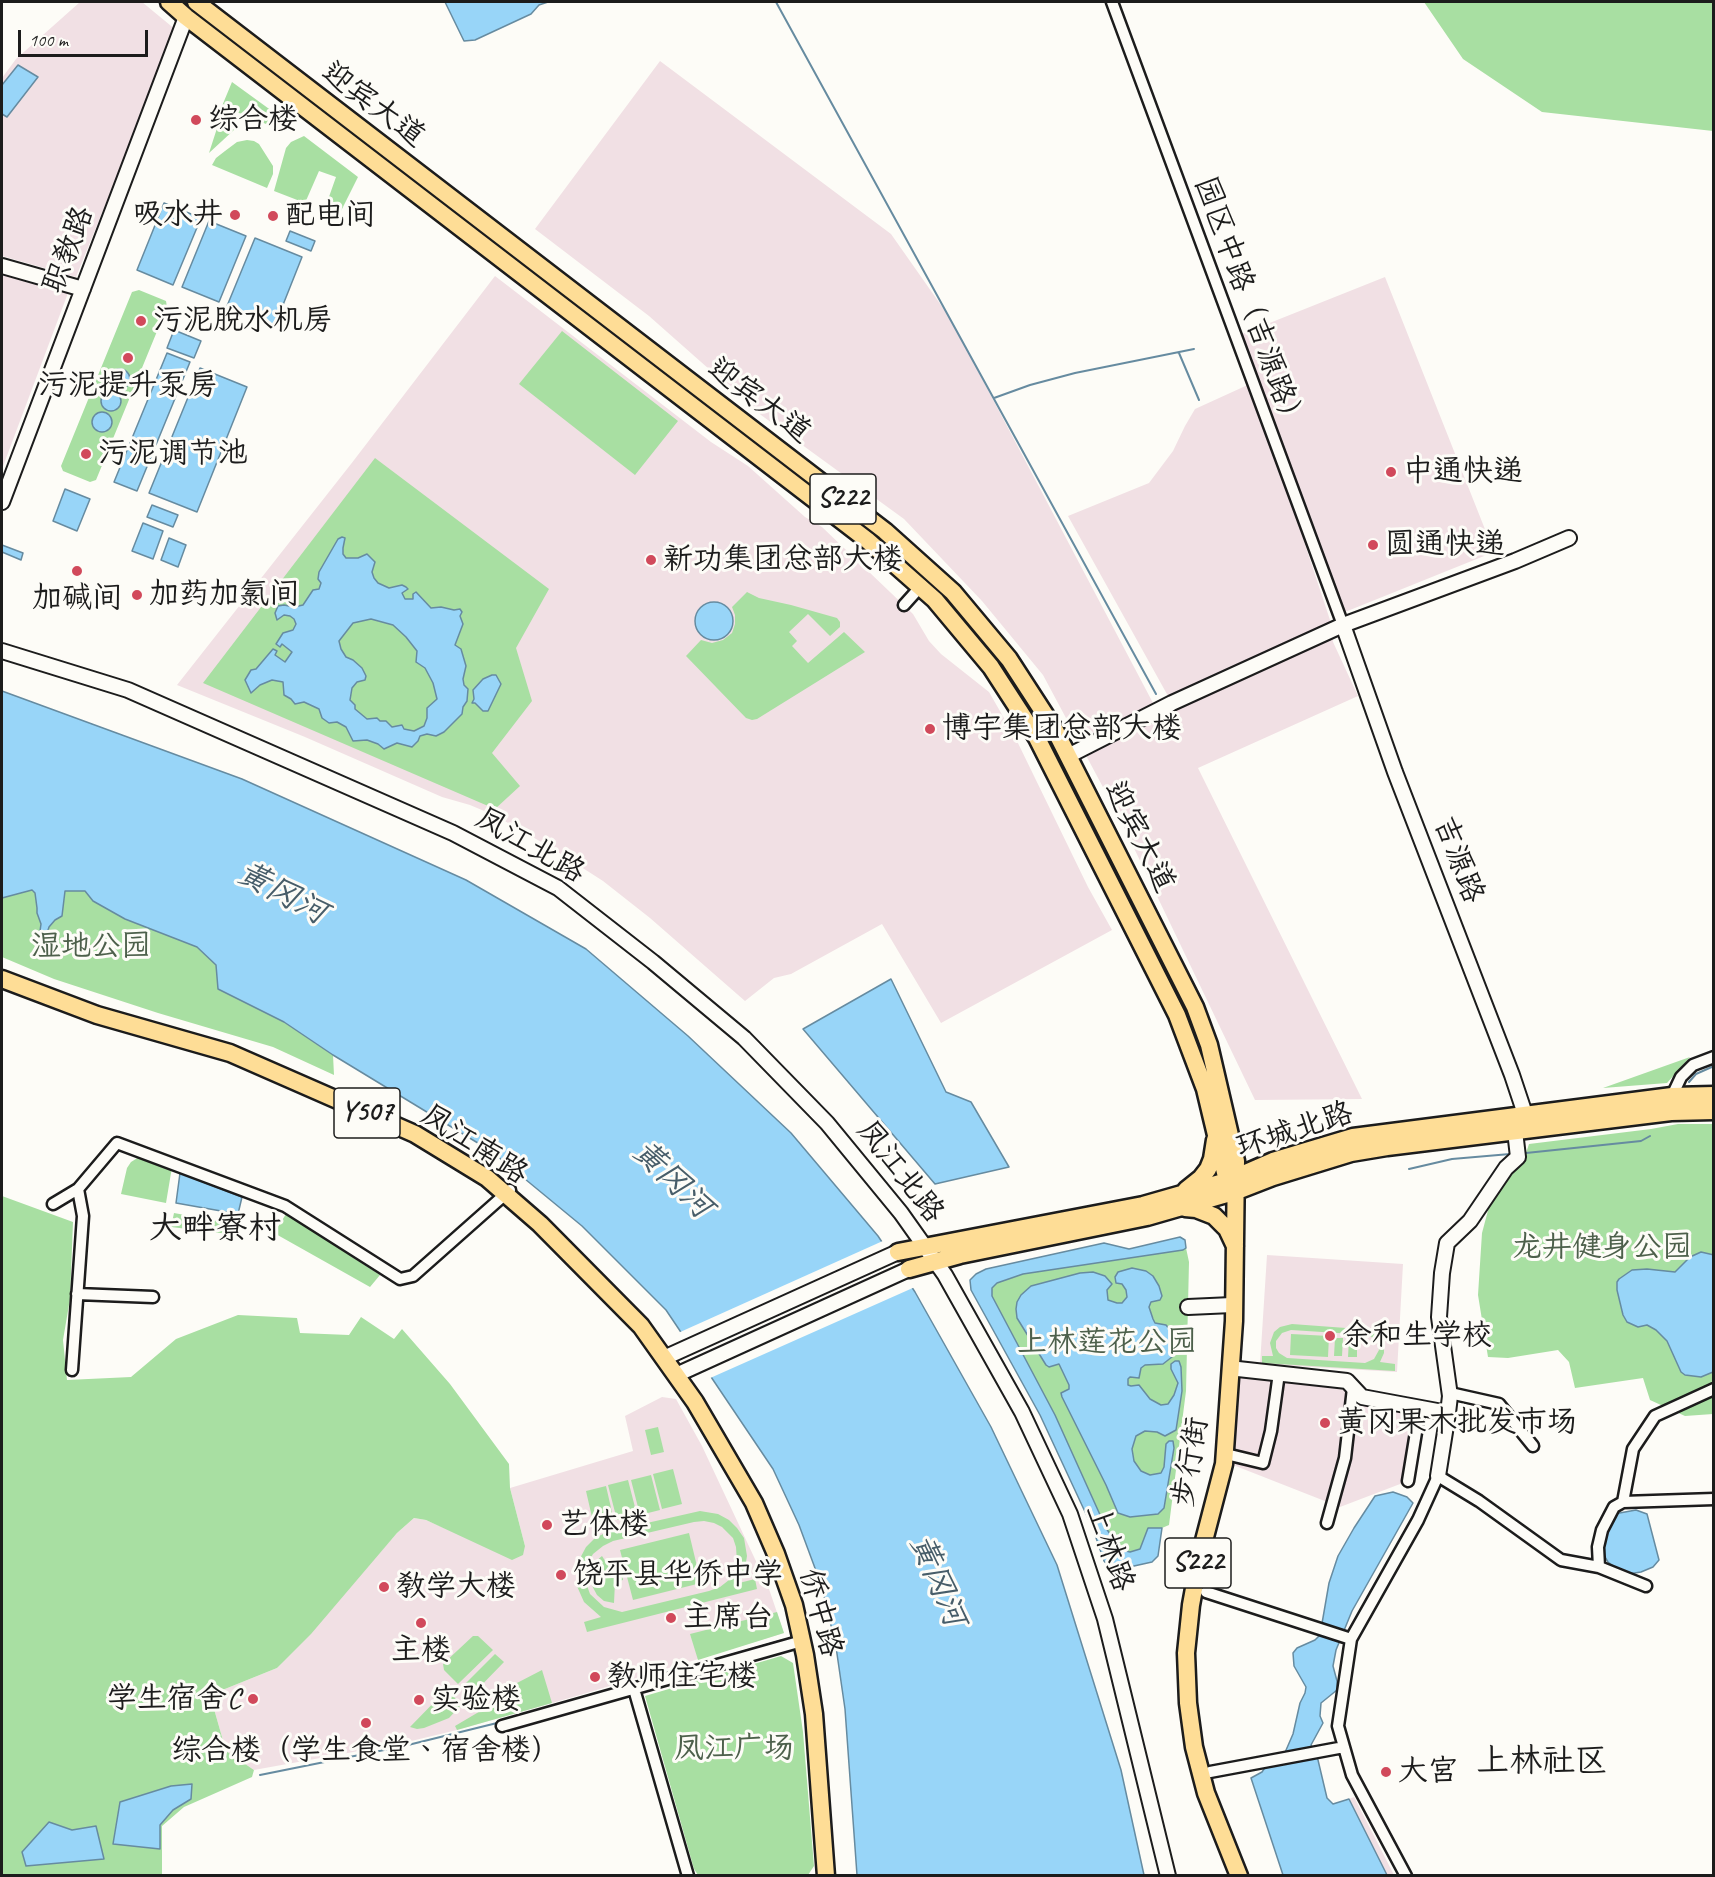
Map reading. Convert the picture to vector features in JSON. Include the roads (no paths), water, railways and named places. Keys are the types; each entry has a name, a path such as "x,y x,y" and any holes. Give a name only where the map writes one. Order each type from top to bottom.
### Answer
{"main road":[{"name":"迎宾大道","path":"169,2 874,545 935,600 992,667 1037,738 1068,799 1177,1015 1205,1089 1232,1186"},
{"name":"迎宾大道","path":"195,2 885,531 953,592 1010,659 1055,730 1195,1007 1220,1084 1236,1161 1232,1186"},
{"path":"539,287 550,274"},
{"path":"874,545 885,531"},
{"path":"957,626 971,614"},
{"path":"1015,704 1032,694"},
{"path":"1068,799 1085,790"},
{"name":"凤江南路","path":"2,979 97,1015 230,1053 415,1134 487,1178 540,1224 641,1326 664,1358"},
{"name":"环城北路","path":"898,1252 1132,1207 1176,1202 1274,1177 1351,1153 1518,1120 1672,1096 1713,1095"},
{"name":"环城北路","path":"1518,1120 1713,1111"},
{"path":"1215,1126 1214,1149 1208,1169 1176,1202 1214,1216 1227,1229 1235,1246"},
{"name":"步行街","path":"1232,1186 1235,1246 1234,1320 1224,1464 1200,1556 1191,1605 1186,1653 1188,1703 1194,1748 1206,1792 1239,1875"},
{"name":"环城北路","path":"909,1269 960,1256 1147,1217 1176,1202"},
{"name":"侨中路","path":"664,1358 695,1402 754,1503 794,1605 814,1714 826,1875"}],"street":[{"name":"园区中路（吉源路）","path":"1112,2 1343,625"},
{"name":"职教路","path":"2,502 186,17"},
{"path":"2,266 83,289"},
{"path":"1068,756 1172,703 1343,625 1515,561 1569,538"},
{"path":"904,605 922,585"},
{"name":"吉源路","path":"1343,625 1411,815 1512,1075 1518,1120 1518,1157 1506,1168 1470,1221 1446,1243 1439,1317 1450,1393 1438,1476"},
{"name":"凤江北路","path":"2,651 139,695 453,833 558,888 653,962 744,1038 826,1123 901,1214 936,1262"},
{"path":"1672,1096 1681,1077 1693,1065 1713,1057"},
{"path":"53,1204 78,1189 117,1143 285,1206 400,1279 413,1276 510,1190"},
{"path":"72,1370 83,1213 78,1189"},
{"path":"664,1358 898,1252"},
{"name":"上林路","path":"936,1262 1022,1412 1070,1514 1105,1619 1168,1875"},
{"path":"676,1375 909,1269"},
{"path":"77,1294 153,1297"},
{"path":"1188,1307 1232,1305"},
{"path":"1238,1369 1347,1381 1362,1397 1448,1413"},
{"path":"1230,1455 1263,1463 1271,1431 1279,1373"},
{"path":"1327,1523 1345,1458 1353,1388"},
{"path":"1623,1502 1634,1449 1655,1416 1713,1389"},
{"path":"1450,1393 1499,1404 1533,1446"},
{"path":"1408,1481 1420,1408"},
{"path":"1406,1875 1352,1775 1338,1726 1347,1638 1418,1520 1438,1476 1479,1501 1562,1560 1599,1567 1646,1586"},
{"path":"1599,1567 1598,1547 1602,1530 1614,1507 1623,1502 1713,1499"},
{"path":"1206,1592 1347,1638"},
{"path":"502,1726 802,1641"},
{"path":"634,1689 688,1875"},
{"path":"1209,1772 1344,1747"}],"water":[{"path":"445,2 548,2 539,5 531,14 475,40 464,41"},
{"path":"18,65 38,77 7,117 2,114 2,85"},
{"path":"164,203 201,218 173,285 137,270"},
{"path":"209,221 246,236 219,302 182,287"},
{"path":"290,231 315,241 311,251 286,241"},
{"path":"255,238 302,257 275,325 227,306"},
{"path":"174,330 201,341 194,358 167,348"},
{"path":"167,353 190,362 137,491 114,482"},
{"path":"200,368 247,387 197,512 149,493"},
{"path":"120,369 127,372 130,379 127,386 120,389 113,386 110,379 113,372"},
{"path":"111,391 118,394 121,401 118,408 111,411 104,408 101,401 104,394"},
{"path":"102,412 109,415 112,422 109,429 102,432 95,429 92,422 95,415"},
{"path":"65,489 90,499 77,531 53,521"},
{"path":"152,505 178,515 173,527 147,517"},
{"path":"143,523 163,531 153,559 132,551"},
{"path":"169,538 186,545 178,567 161,560"},
{"path":"345,538 343,554 346,558 358,558 367,554 375,562 372,572 378,583 389,588 402,585 406,587 408,589 402,593 405,599 413,599 413,594 416,592 431,608 460,609 462,612 460,616 463,624 455,645 461,649 466,666 463,679 468,689 467,701 462,714 444,732 436,736 427,734 420,736 412,747 397,743 384,749 367,740 353,741 346,727 337,722 329,723 322,718 319,709 304,702 295,704 284,695 283,682 272,680 260,685 251,693 245,680 251,670 256,669 273,649 277,651 275,655 285,662 292,652 282,644 280,647 276,644 283,633 293,630 296,624 294,619 284,615 277,620 275,613 278,606 303,605 313,590 319,589 321,583 318,579 319,572 338,539","holes":["371,619 393,625 417,651 416,662 425,668 433,683 437,699 427,708 424,726 414,731 404,729 402,725 392,727 386,721 380,721 377,718 367,719 355,709 355,705 350,700 352,688 357,682 365,680 366,676 362,668 346,657 339,641 353,623"]},
{"path":"2,545 23,553 21,560 2,552"},
{"path":"714,602 728,607 733,621 728,635 714,640 700,635 695,621 700,607"},
{"path":"496,675 501,684 488,711 483,711 472,703 473,690 483,679"},
{"name":"黄冈河","path":"2,691 242,779 466,880 586,949 688,1036 791,1133 878,1236 915,1292 991,1427 1057,1565 1121,1770 1144,1875 857,1875 845,1709 836,1647 822,1587 799,1525 773,1469 666,1310 582,1226 491,1151 333,1055 284,1022 218,989 216,965 197,947 125,919 93,901 85,891 65,891 62,916 49,927 45,940 39,938 41,924 37,913 35,893 32,890 2,898"},
{"path":"891,979 946,1092 971,1102 1009,1167 935,1184 803,1029"},
{"path":"180,1173 242,1197 238,1214 176,1203"},
{"path":"1180,1237 1185,1240 1186,1248 1183,1250 1023,1274 997,1283 992,1288 992,1296 1055,1415 1106,1528 1116,1543 1122,1550 1130,1552 1140,1549 1148,1528 1162,1528 1158,1556 1152,1562 1116,1570 1111,1569 1104,1561 1093,1529 1040,1415 971,1290 970,1280 986,1269 1104,1243 1129,1249"},
{"path":"1701,1252 1714,1255 1713,1372 1701,1377 1685,1375 1681,1372 1667,1341 1656,1330 1647,1325 1638,1327 1627,1322 1623,1315 1617,1282 1632,1270 1675,1272 1690,1257"},
{"name":"上林莲花公园","path":"1132,1268 1146,1271 1153,1276 1159,1286 1162,1296 1160,1300 1151,1302 1149,1307 1155,1323 1166,1325 1179,1341 1179,1348 1177,1353 1163,1364 1145,1365 1141,1368 1139,1378 1130,1377 1128,1379 1128,1385 1139,1385 1150,1399 1161,1405 1168,1404 1178,1383 1171,1364 1179,1361 1182,1391 1176,1430 1165,1436 1157,1432 1145,1431 1136,1436 1132,1449 1134,1461 1141,1471 1150,1475 1161,1473 1164,1467 1166,1444 1173,1441 1174,1448 1164,1508 1158,1514 1130,1517 1118,1513 1062,1397 1061,1393 1069,1389 1069,1385 1059,1364 1049,1367 1046,1365 1017,1318 1016,1309 1021,1295 1031,1286 1080,1273 1093,1272 1105,1276 1112,1284 1107,1290 1108,1300 1122,1303 1127,1297 1126,1290 1122,1284 1116,1283 1115,1277 1118,1272"},
{"path":"1393,1492 1407,1497 1413,1503 1352,1611 1336,1650 1333,1666 1337,1690 1321,1703 1320,1716 1323,1723 1311,1745 1318,1760 1327,1798 1333,1804 1349,1799 1387,1875 1283,1875 1251,1778 1262,1772 1266,1766 1280,1764 1293,1734 1306,1687 1294,1666 1293,1653 1297,1648 1315,1640 1320,1635 1329,1583 1338,1556 1375,1496"},
{"path":"1636,1510 1647,1514 1659,1560 1653,1567 1628,1574 1608,1562 1602,1552 1606,1527 1614,1514"},
{"path":"192,1784 191,1799 173,1810 160,1825 160,1849 113,1844 120,1802 171,1786"},
{"path":"49,1822 72,1830 96,1826 104,1859 26,1866 22,1852"}],"waterway":[{"path":"776,2 1156,694"},
{"path":"994,398 1030,385 1075,373 1194,349"},
{"path":"1179,353 1199,400"},
{"path":"1689,1082 1696,1074 1714,1066"},
{"path":"1526,1153 1641,1141 1650,1136"},
{"path":"1409,1169 1452,1159 1510,1154"},
{"path":"662,1675 783,1640"},
{"path":"260,1775 404,1746 501,1722"}],"place":[{"name":"综合楼","path":"196,120"},
{"name":"吸水井","path":"235,215"},
{"name":"配电间","path":"273,216"},
{"name":"污泥脱水机房","path":"141,321"},
{"name":"污泥提升泵房","path":"128,358"},
{"name":"污泥调节池","path":"86,454"},
{"name":"中通快递","path":"1391,472"},
{"name":"圆通快递","path":"1373,545"},
{"name":"新功集团总部大楼","path":"651,560"},
{"name":"加碱间","path":"77,571"},
{"name":"加药加氯间","path":"137,595"},
{"name":"博宇集团总部大楼","path":"930,729"},
{"name":"余和生学校","path":"1330,1336"},
{"name":"黄冈果木批发市场","path":"1325,1423"},
{"name":"艺体楼","path":"547,1525"},
{"name":"饶平县华侨中学","path":"561,1575"},
{"name":"教学大楼","path":"384,1587"},
{"name":"主席台","path":"671,1618"},
{"name":"主楼","path":"421,1623"},
{"name":"教师住宅楼","path":"595,1677"},
{"name":"学生宿舍C","path":"253,1699"},
{"name":"实验楼","path":"419,1700"},
{"name":"综合楼（学生食堂、宿舍楼）","path":"366,1723"},
{"name":"大宫","path":"1386,1772"}],"district":[{"name":"大畔寮村","path":"215,1229"},
{"name":"上林社区","path":"1542,1762"}],"park label":[{"name":"湿地公园","path":"91,947"},
{"name":"龙井健身公园","path":"1602,1248"},
{"name":"凤江广场","path":"734,1749"}]}
